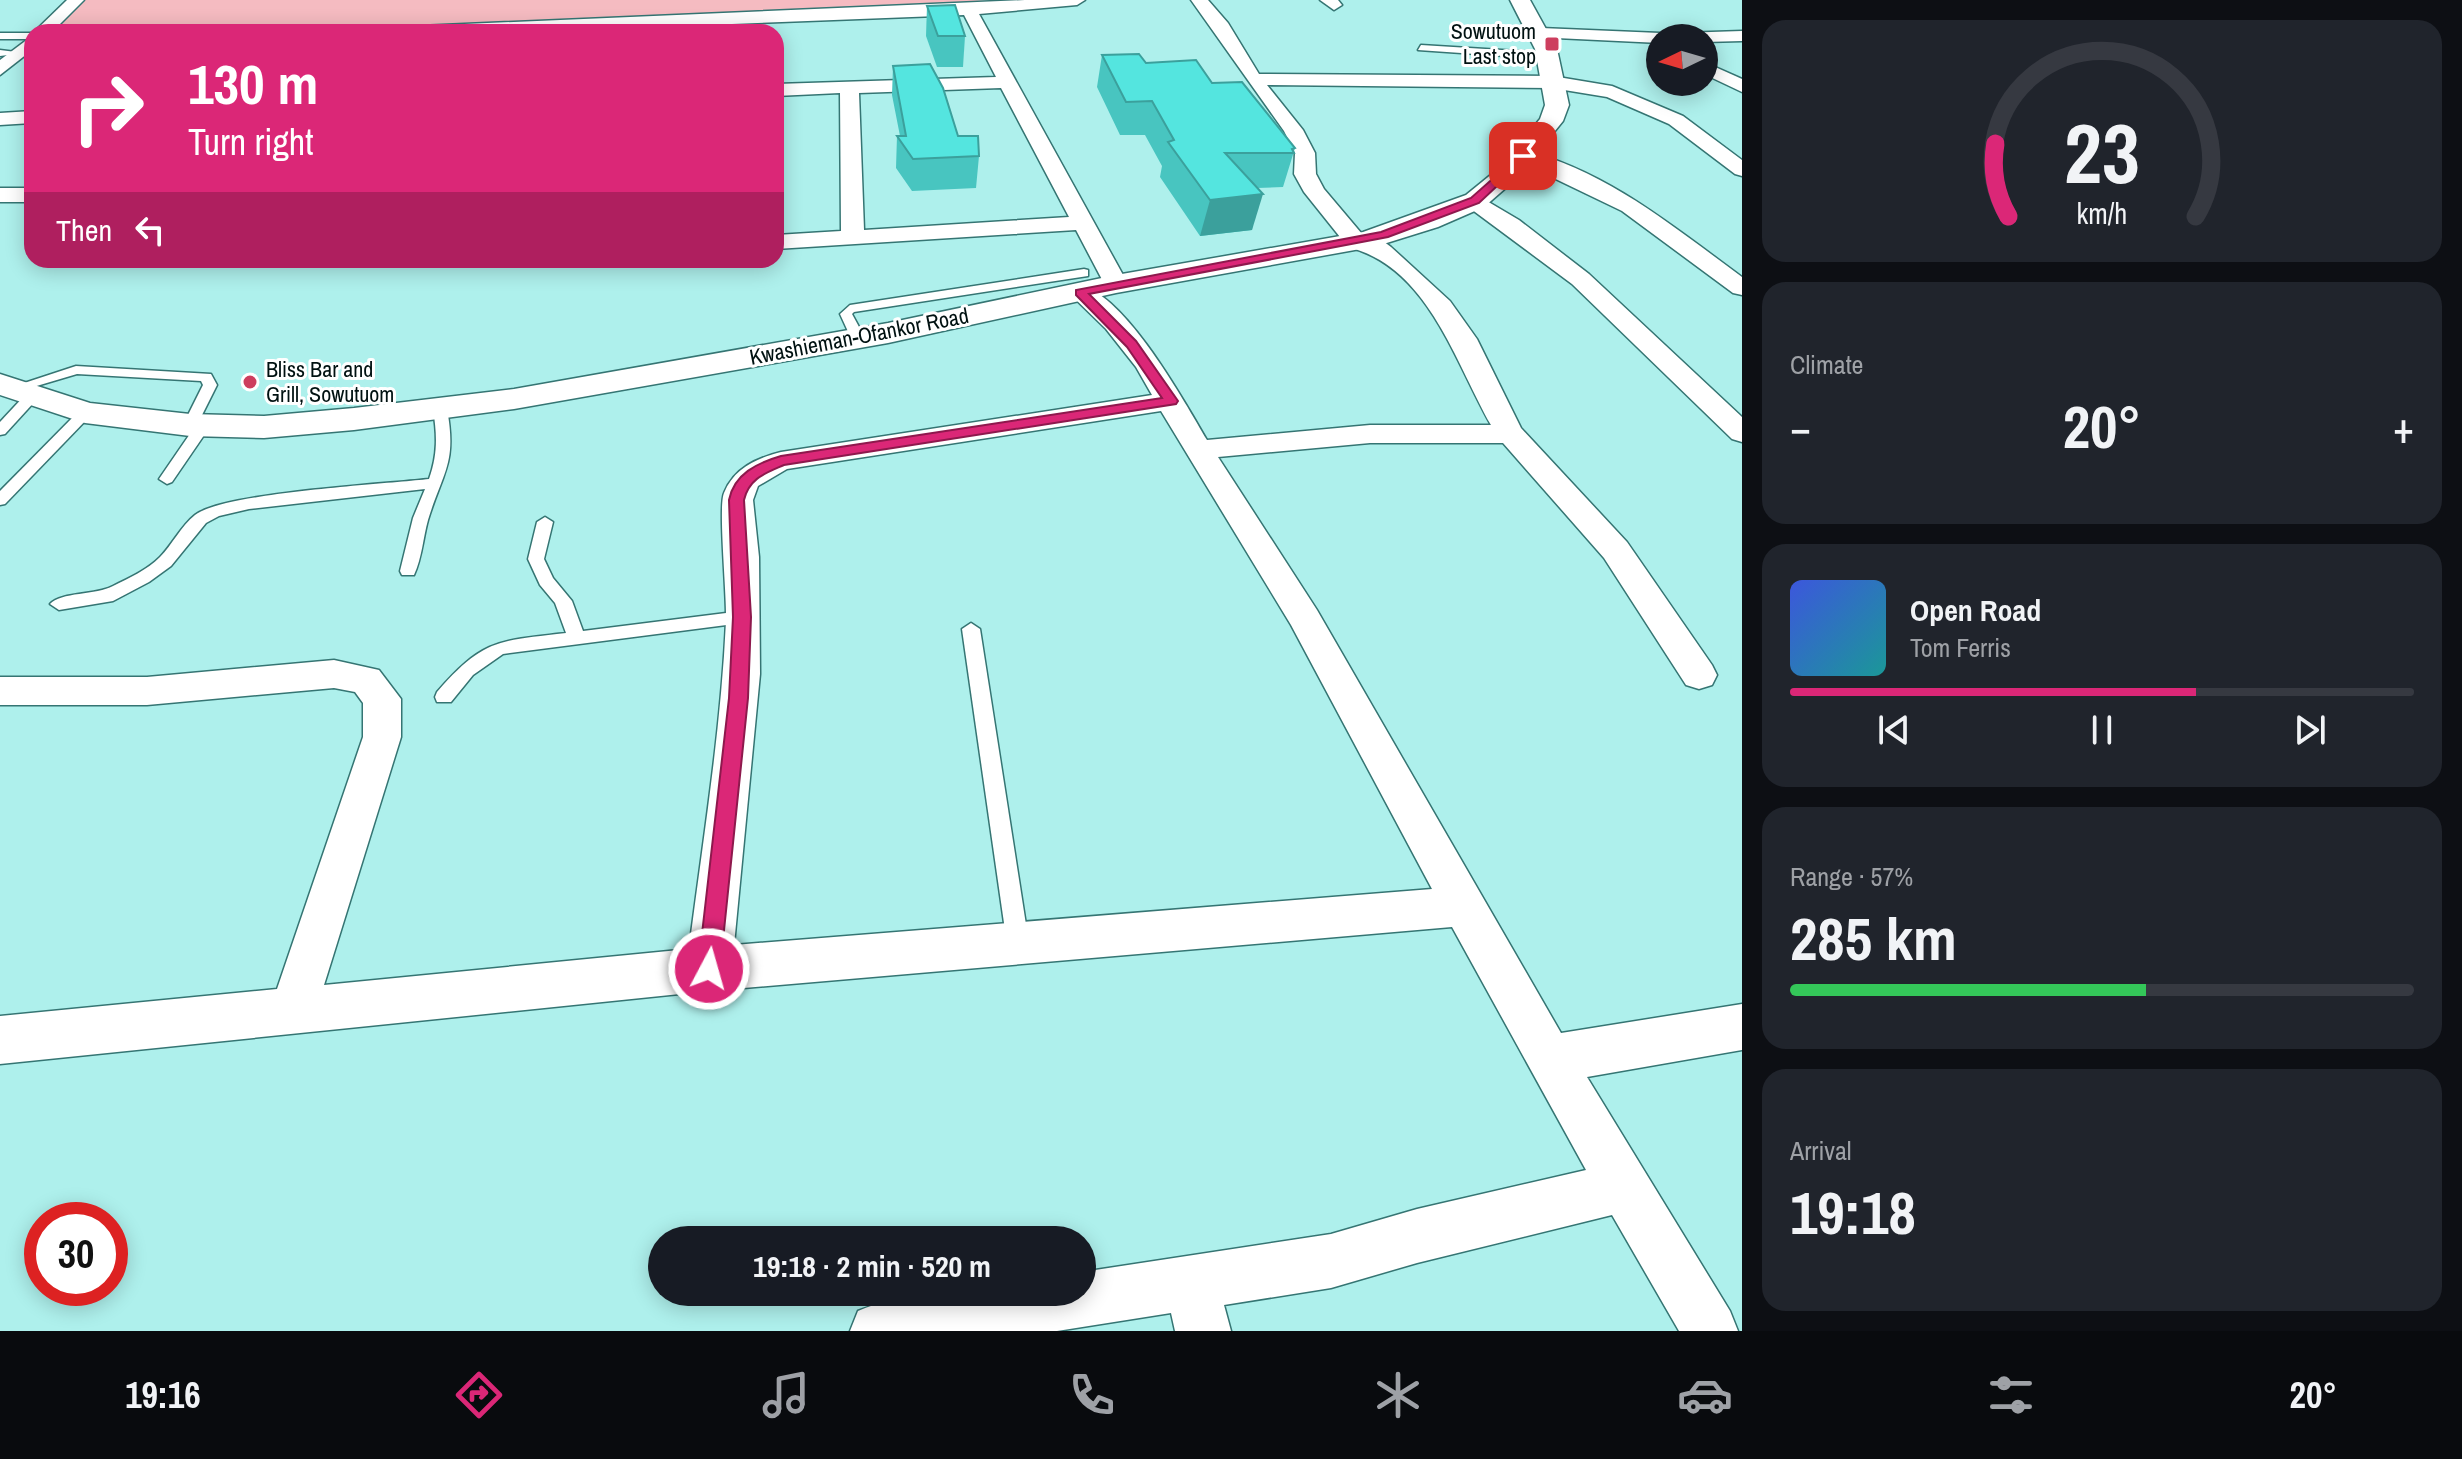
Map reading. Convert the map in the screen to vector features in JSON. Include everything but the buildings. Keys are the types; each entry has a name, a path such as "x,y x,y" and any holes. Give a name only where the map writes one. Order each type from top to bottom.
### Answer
{"main road":[{"name":"Kwashieman-Ofankor Road","path":"15,390 85,413 197,425 264,427 440,409 858,338 1093,283 1362,241 1428,221 1475,201 1523,156 1554,113 1557,105 1541,33 1520,0"}],"street":[{"path":"50,24 76,0"},
{"path":"521,24 969,10 1077,0"},
{"path":"1199,0 1222,27 1253,79 1293,130 1305,153 1305,174 1315,192 1362,241 1406,270 1441,306 1472,355 1487,391 1511,434 1601,532 1668,624 1699,675"},
{"path":"969,10 1080,223 1093,283 1171,401 1347,691 1549,1059 1710,1331"},
{"path":"1541,33 1646,39"},
{"path":"1718,37 1742,36"},
{"path":"0,70 24,50"},
{"path":"1253,79 1551,71 1658,110 1742,170"},
{"path":"1718,74 1742,86"},
{"path":"784,90 1009,82"},
{"path":"849,89 854,131 850,169 854,226 851,239"},
{"path":"0,119 24,118"},
{"path":"1523,156 1630,206 1742,288"},
{"path":"0,195 24,195"},
{"path":"1475,201 1523,232 1561,263 1742,433"},
{"path":"784,242 1080,223"},
{"path":"709,969 739,698 742,617 737,500 740,485 753,473 781,461 1171,401"},
{"path":"1198,450 1370,434 1511,434"},
{"path":"0,691 147,691 334,674 366,680 382,699 382,737 293,1010"},
{"path":"0,1040 709,969 1465,906"},
{"path":"1549,1059 1742,1027"},
{"path":"878,1331 1197,1308 1331,1261 1417,1236 1626,1186"}],"lane":[{"path":"0,36 24,44"},
{"path":"0,53 24,47"},
{"path":"1421,48 1535,55 1551,71"},
{"path":"0,431 15,390 76,370 206,377 210,385 197,425 167,479"},
{"path":"408,571 442,464 445,439 440,409"},
{"path":"0,500 85,413"},
{"path":"59,604 84,603 119,592 165,562 192,527 214,512 249,504 434,483"},
{"path":"545,522 536,559 546,581 563,601 576,636"},
{"path":"444,697 467,670 499,648 742,617"},
{"path":"971,629 1018,944"}],"shaded area":[{"path":"84,0 991,0 538,24 57,24"}],"place":[{"name":"Sowutuom Last stop","path":"1552,44"},
{"name":"Bliss Bar and Grill, Sowutuom","path":"250,382"}],"route":[{"path":"709,969 739,698 742,617 737,500 740,485 753,473 781,461 1171,401 1132,344 1080,292 1383,235 1428,221 1475,201 1523,156"}]}
